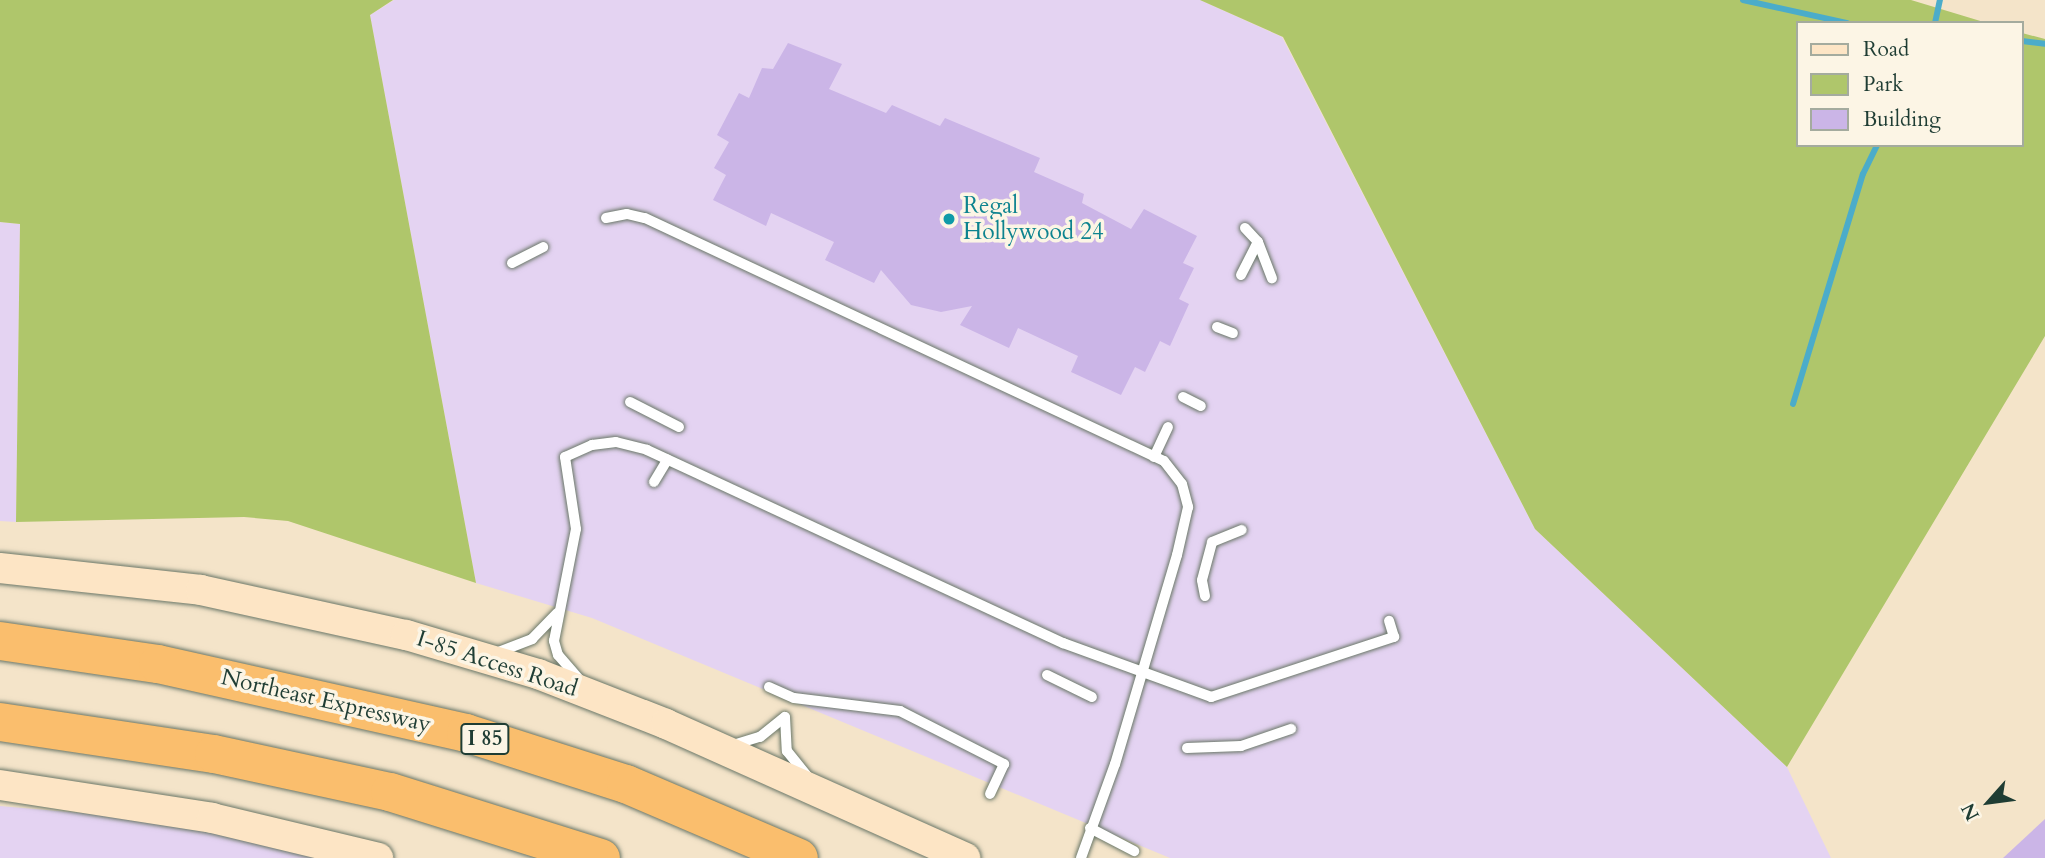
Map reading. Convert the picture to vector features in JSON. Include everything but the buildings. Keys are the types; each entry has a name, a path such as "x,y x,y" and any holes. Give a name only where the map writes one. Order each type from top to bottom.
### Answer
{"highway":[{"name":"Northeast Expressway","path":"0,640 158,664 466,733 625,784 799,858"},
{"path":"0,722 214,754 390,792 601,858"}],"main road":[{"name":"I-85 Access Road","path":"0,568 201,590 406,635 602,699 719,747 965,858"},
{"path":"0,785 212,818 378,858"}],"lane":[{"path":"606,218 627,214 645,218 1164,461 1182,484 1188,507 1115,764 1079,856"},
{"path":"1245,229 1258,242 1272,278"},
{"path":"1241,275 1258,242"},
{"path":"512,263 543,247"},
{"path":"1217,327 1233,332"},
{"path":"1183,397 1201,407"},
{"path":"630,402 679,426"},
{"path":"1154,457 1168,427"},
{"path":"602,699 558,655 557,614 576,529 565,457 592,445 616,442 667,460 1063,643 1211,697 1394,637 1389,621"},
{"path":"654,482 667,460"},
{"path":"1205,596 1202,580 1212,542 1242,530"},
{"path":"478,657 518,648 557,614"},
{"path":"1047,676 1093,697"},
{"path":"769,687 794,698 900,711 1004,764 990,794"},
{"path":"719,747 760,737 785,717 787,751 831,797"},
{"path":"1187,747 1209,750 1241,746 1291,729"},
{"path":"1090,828 1134,851"}],"shaded area":[{"name":"Regal Hollywood 24","path":"394,0 1200,0 1282,37 1535,529 1787,767 1831,858 1170,858 592,618 476,583 370,15"},
{"path":"0,222 20,224 16,522 0,521"},
{"path":"0,806 244,827 372,858 0,858"}],"green space":[{"path":"0,0 393,0 370,15 476,583 288,521 244,517 16,522 20,224 0,222"},
{"path":"1200,0 1911,0 1980,21 1797,21 1797,147 2024,147 2024,34 2045,39 2045,336 1787,767 1535,529 1283,37"}],"waterway":[{"path":"1743,0 1838,21"},
{"path":"1935,21 1940,0"},
{"path":"2024,41 2045,44"},
{"path":"1793,404 1863,174 1876,147"}],"place":[{"name":"Regal Hollywood 24","path":"949,219"}]}
